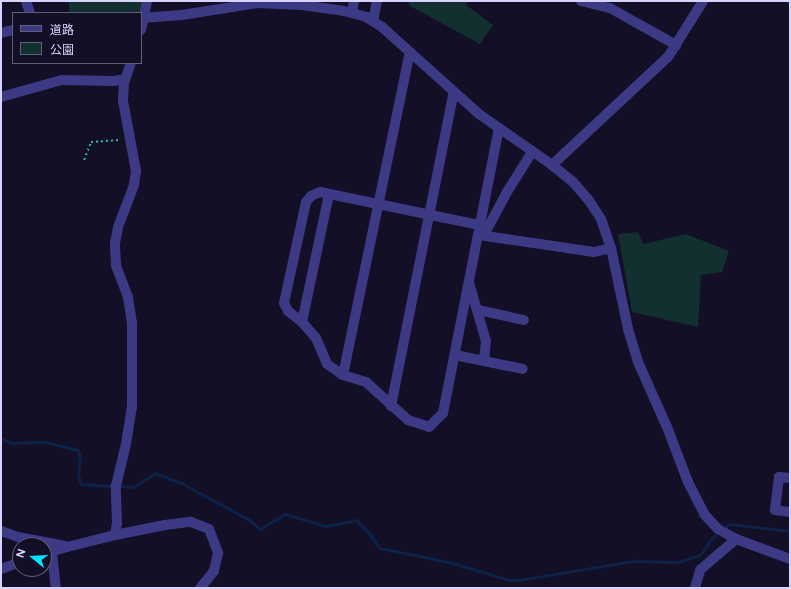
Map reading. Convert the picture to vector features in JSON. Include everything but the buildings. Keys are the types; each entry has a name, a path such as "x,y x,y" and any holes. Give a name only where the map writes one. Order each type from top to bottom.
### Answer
{"street":[{"path":"26,1 30,12"},
{"path":"147,1 142,18 182,15 224,5 258,3 323,4 366,17 373,21 410,52 479,114 552,165 573,182 588,199 601,219 611,248 628,329 638,362 667,427 688,482 704,514 718,529 736,539 790,559"},
{"path":"352,13 354,1"},
{"path":"373,21 376,1"},
{"path":"581,1 610,8 676,45"},
{"path":"552,165 668,57 703,1"},
{"path":"1,33 12,30"},
{"path":"343,374 410,52"},
{"path":"115,536 117,523 116,486 126,444 132,407 132,323 128,297 116,264 115,243 118,227 134,185 136,171 123,101 125,79 131,64"},
{"path":"1,97 62,80 113,81 125,79"},
{"path":"391,406 454,92"},
{"path":"499,128 481,232 469,283 443,413 429,426 408,420 366,382 343,374 327,364 316,338 302,322 288,311 284,303 306,202 311,196 320,192 429,214 481,232 594,252 611,248"},
{"path":"481,232 532,152"},
{"path":"302,322 329,194"},
{"path":"469,283 486,341 484,361"},
{"path":"478,310 524,320"},
{"path":"454,355 523,369"},
{"path":"790,478 779,477 775,510 790,512"},
{"path":"52,552 165,525 191,522 209,529 218,553 214,571 200,588"},
{"path":"1,531 18,537 67,547"},
{"path":"695,588 700,570 736,539"},
{"path":"1,569 12,565"},
{"path":"52,570 56,588"}],"path":[{"path":"84,160 91,142 131,139"}],"green space":[{"path":"69,1 144,1 144,13 69,12"},
{"path":"409,1 468,1 466,5 493,25 480,44 410,6"},
{"path":"638,232 643,244 686,234 729,251 722,272 701,275 698,327 632,312 618,234"}],"waterway":[{"path":"787,1 790,5"},
{"path":"1,438 11,443 46,442 78,450 80,456 78,475 81,484 113,486"},
{"path":"119,486 133,487 155,473 183,484 248,519 260,529 285,514 326,526 356,520 369,533 380,548 449,562 509,580 519,580 633,561 678,562 700,555 711,539 729,524 790,531"}]}
